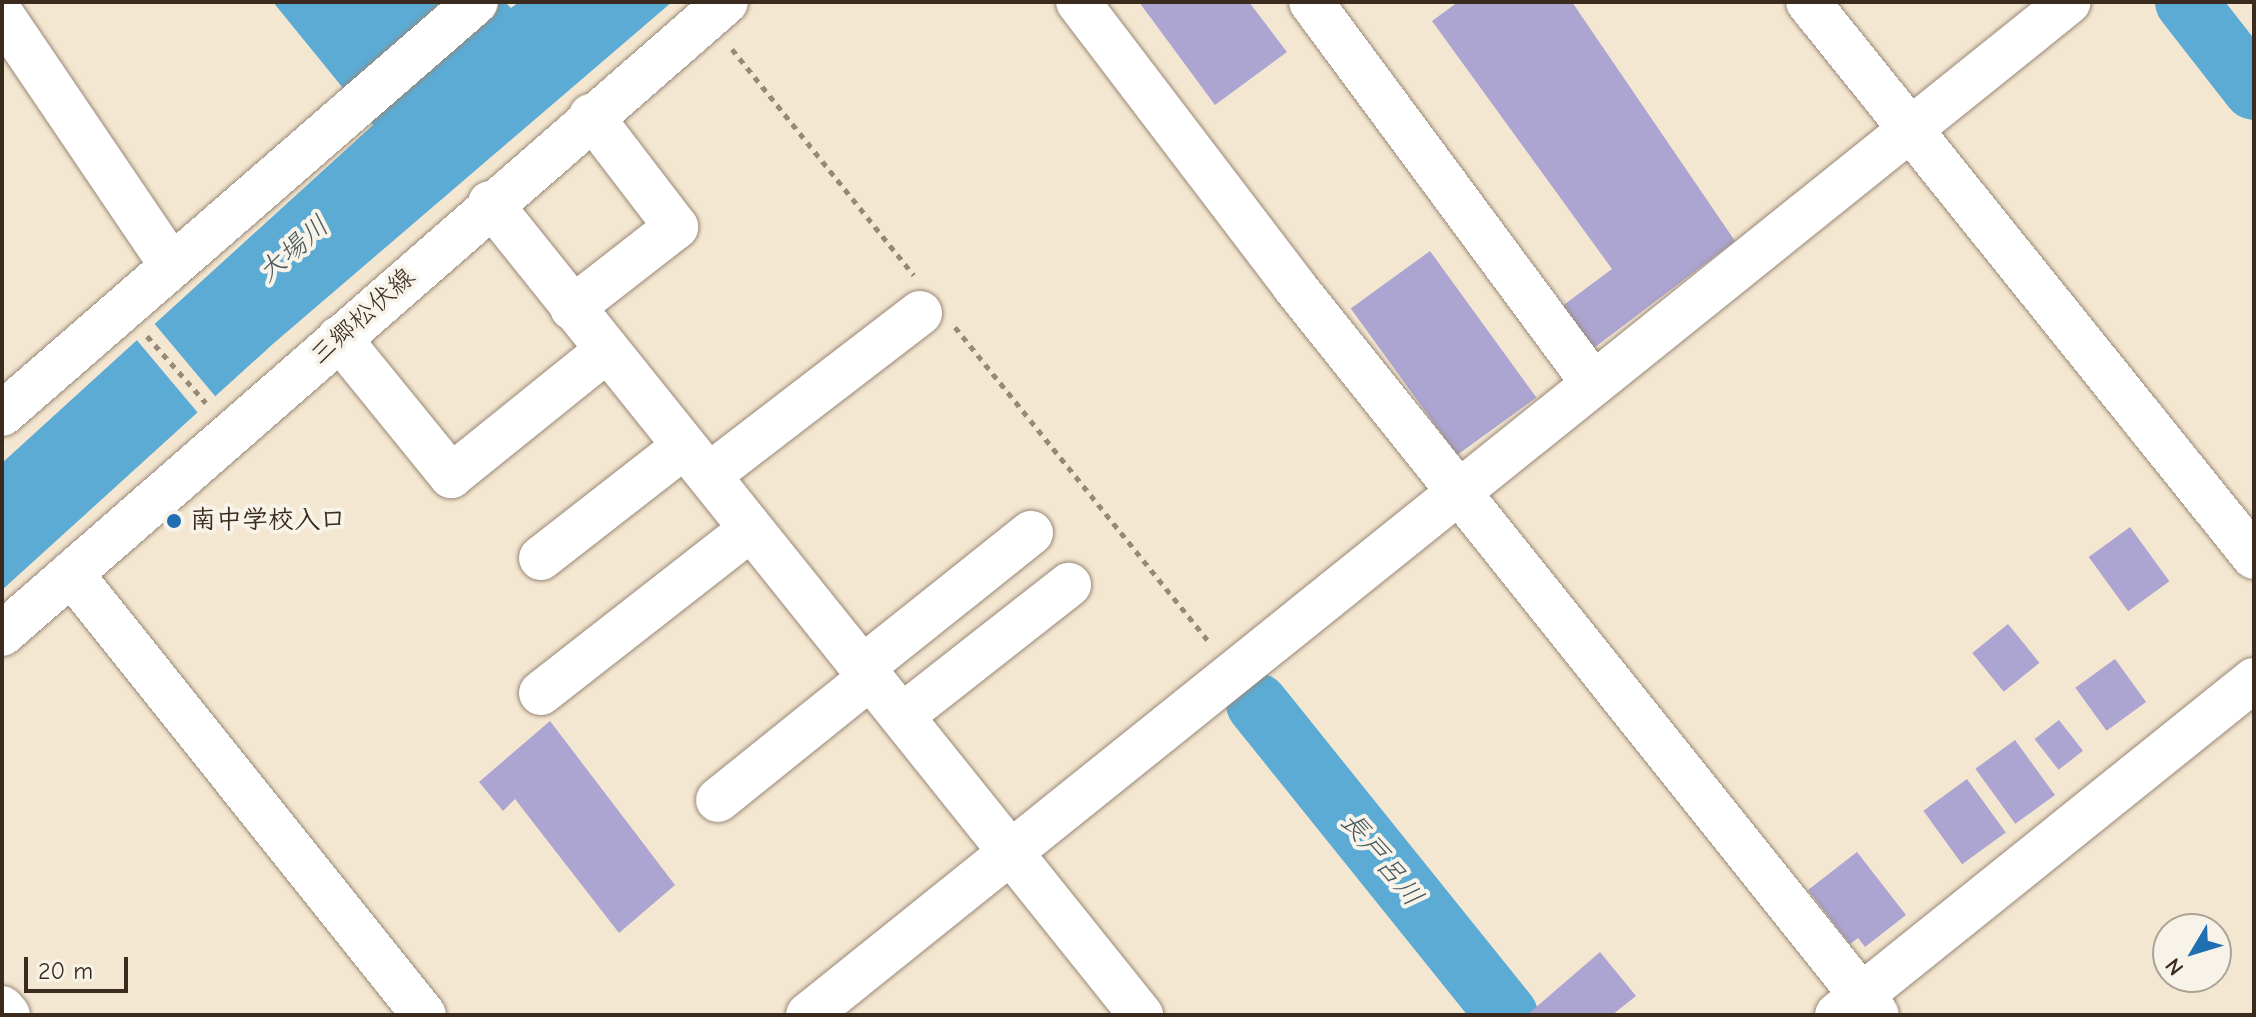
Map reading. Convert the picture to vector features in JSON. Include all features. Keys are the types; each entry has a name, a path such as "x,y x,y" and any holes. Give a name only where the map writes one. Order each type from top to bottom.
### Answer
{"street":[{"path":"2,414 476,2"},
{"name":"三郷松伏線","path":"2,634 73,576 490,203 726,2"},
{"path":"1078,2 1859,1008 2254,680"},
{"path":"1311,2 1593,383"},
{"path":"1808,2 2254,557"},
{"path":"808,1015 2069,2"},
{"path":"2,15 171,265"},
{"path":"572,308 676,227 591,116"},
{"path":"490,203 1141,1015"},
{"path":"541,558 697,460 928,303"},
{"path":"339,338 451,476 607,350"},
{"path":"541,693 751,529"},
{"path":"718,800 1031,533"},
{"path":"73,576 424,1015"},
{"path":"903,715 1069,585"},
{"path":"2,1008 8,1015"}],"path":[{"path":"729,46 928,303 1234,671"},
{"path":"142,330 213,412"}],"water":[{"name":"大場川","path":"273,2 505,2 511,8 519,2 672,2 274,343 2,590 2,463 373,125"}],"pier":[{"path":"153,322 219,400 200,416 135,337"}],"building":[{"path":"1139,2 1249,2 1287,52 1215,105"},
{"path":"1458,2 1572,2 1735,241 1578,360 1546,318 1612,269 1432,21"},
{"path":"1430,251 1536,397 1457,455 1351,309"},
{"path":"2130,527 2169,581 2128,611 2089,557"},
{"path":"2008,624 2039,663 2004,692 1972,653"},
{"path":"2115,659 2146,702 2107,731 2075,688"},
{"path":"2059,720 2083,751 2059,770 2035,739"},
{"path":"550,721 675,885 619,933 515,799 503,811 479,782"},
{"path":"2015,740 2055,795 2015,824 1975,769"},
{"path":"1967,779 2006,832 1962,864 1923,811"},
{"path":"1857,852 1906,915 1865,947 1858,938 1850,944 1808,890"},
{"path":"1600,952 1636,996 1612,1015 1527,1015"}],"waterway":[{"path":"2186,2 2254,89"},
{"name":"長戸呂川","path":"1257,704 1507,1015"}],"place":[{"name":"南中学校入口","path":"174,521"}]}
